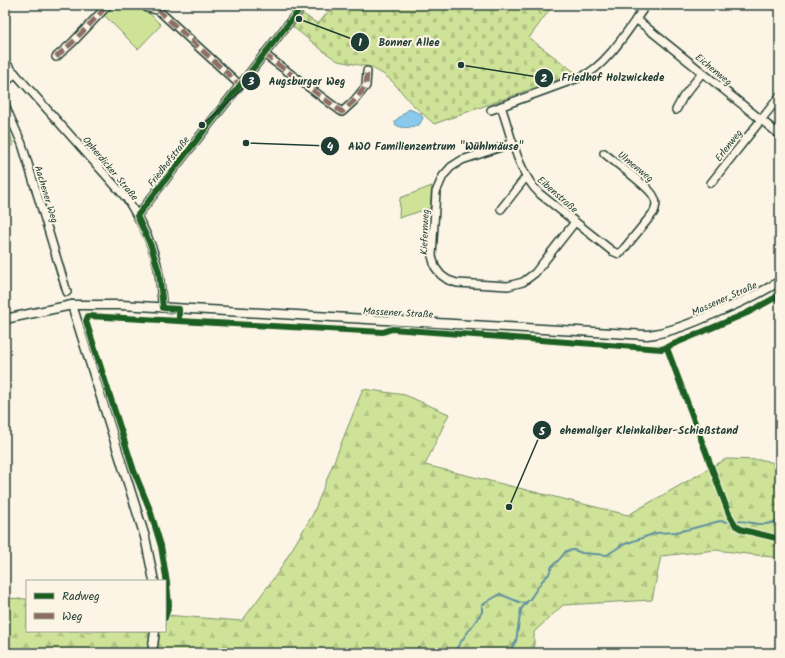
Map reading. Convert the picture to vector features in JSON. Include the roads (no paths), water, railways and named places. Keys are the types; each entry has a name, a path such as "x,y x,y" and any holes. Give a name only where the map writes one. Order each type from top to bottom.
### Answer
{"street":[{"path":"56,57 72,44 108,5"},
{"path":"144,5 147,8 160,7 240,86"},
{"path":"491,110 591,72 604,61 646,5"},
{"name":"Friedhofstraße","path":"137,216 301,6"},
{"name":"Eichenweg","path":"636,19 780,135"},
{"path":"264,54 342,112 354,101 366,86 367,71"},
{"name":"Opherdicker Straße","path":"5,62 127,199 151,246 159,272 163,308"},
{"path":"5,84 15,73"},
{"path":"676,110 683,97 702,73"},
{"name":"Erlenweg","path":"711,183 780,96"},
{"name":"Aachener Weg","path":"5,103 6,110 22,144 66,292"},
{"name":"Eibenstraße","path":"501,106 521,168 526,177 540,194 612,251 619,254"},
{"name":"Kiefernweg","path":"513,143 462,160 451,167 443,176 436,192 432,251 433,262 438,271 448,280 457,283 501,286 518,284 527,280 535,273 575,222"},
{"name":"Ulmenweg","path":"604,153 652,192 656,202 654,212 619,254"},
{"path":"501,210 526,177"},
{"name":"Massener Straße","path":"5,319 72,305 121,305 647,335 662,334 691,324 762,293 780,281"},
{"path":"72,305 145,537 154,580"},
{"path":"152,653 155,632"}],"water":[{"path":"409,109 421,114 423,118 419,125 401,127 395,124 395,121"}],"waterway":[{"path":"738,521 763,524 780,520"},
{"path":"453,653 482,612 482,605 500,594 519,602 527,602 549,574 552,566 566,551 574,550 582,553 607,555 622,545 656,533 676,532 720,521 727,522"},
{"path":"511,653 511,649 516,641 521,609 527,602"}],"place":[{"name":"Bonner Allee","path":"299,19"},
{"name":"Friedhof Holzwickede","path":"461,65"},
{"name":"Augsburger Weg","path":"202,125"},
{"name":"AWO Familienzentrum \"Wühlmäuse\"","path":"246,143"},
{"name":"ehemaliger Kleinkaliber-Schießstand","path":"509,507"}]}
